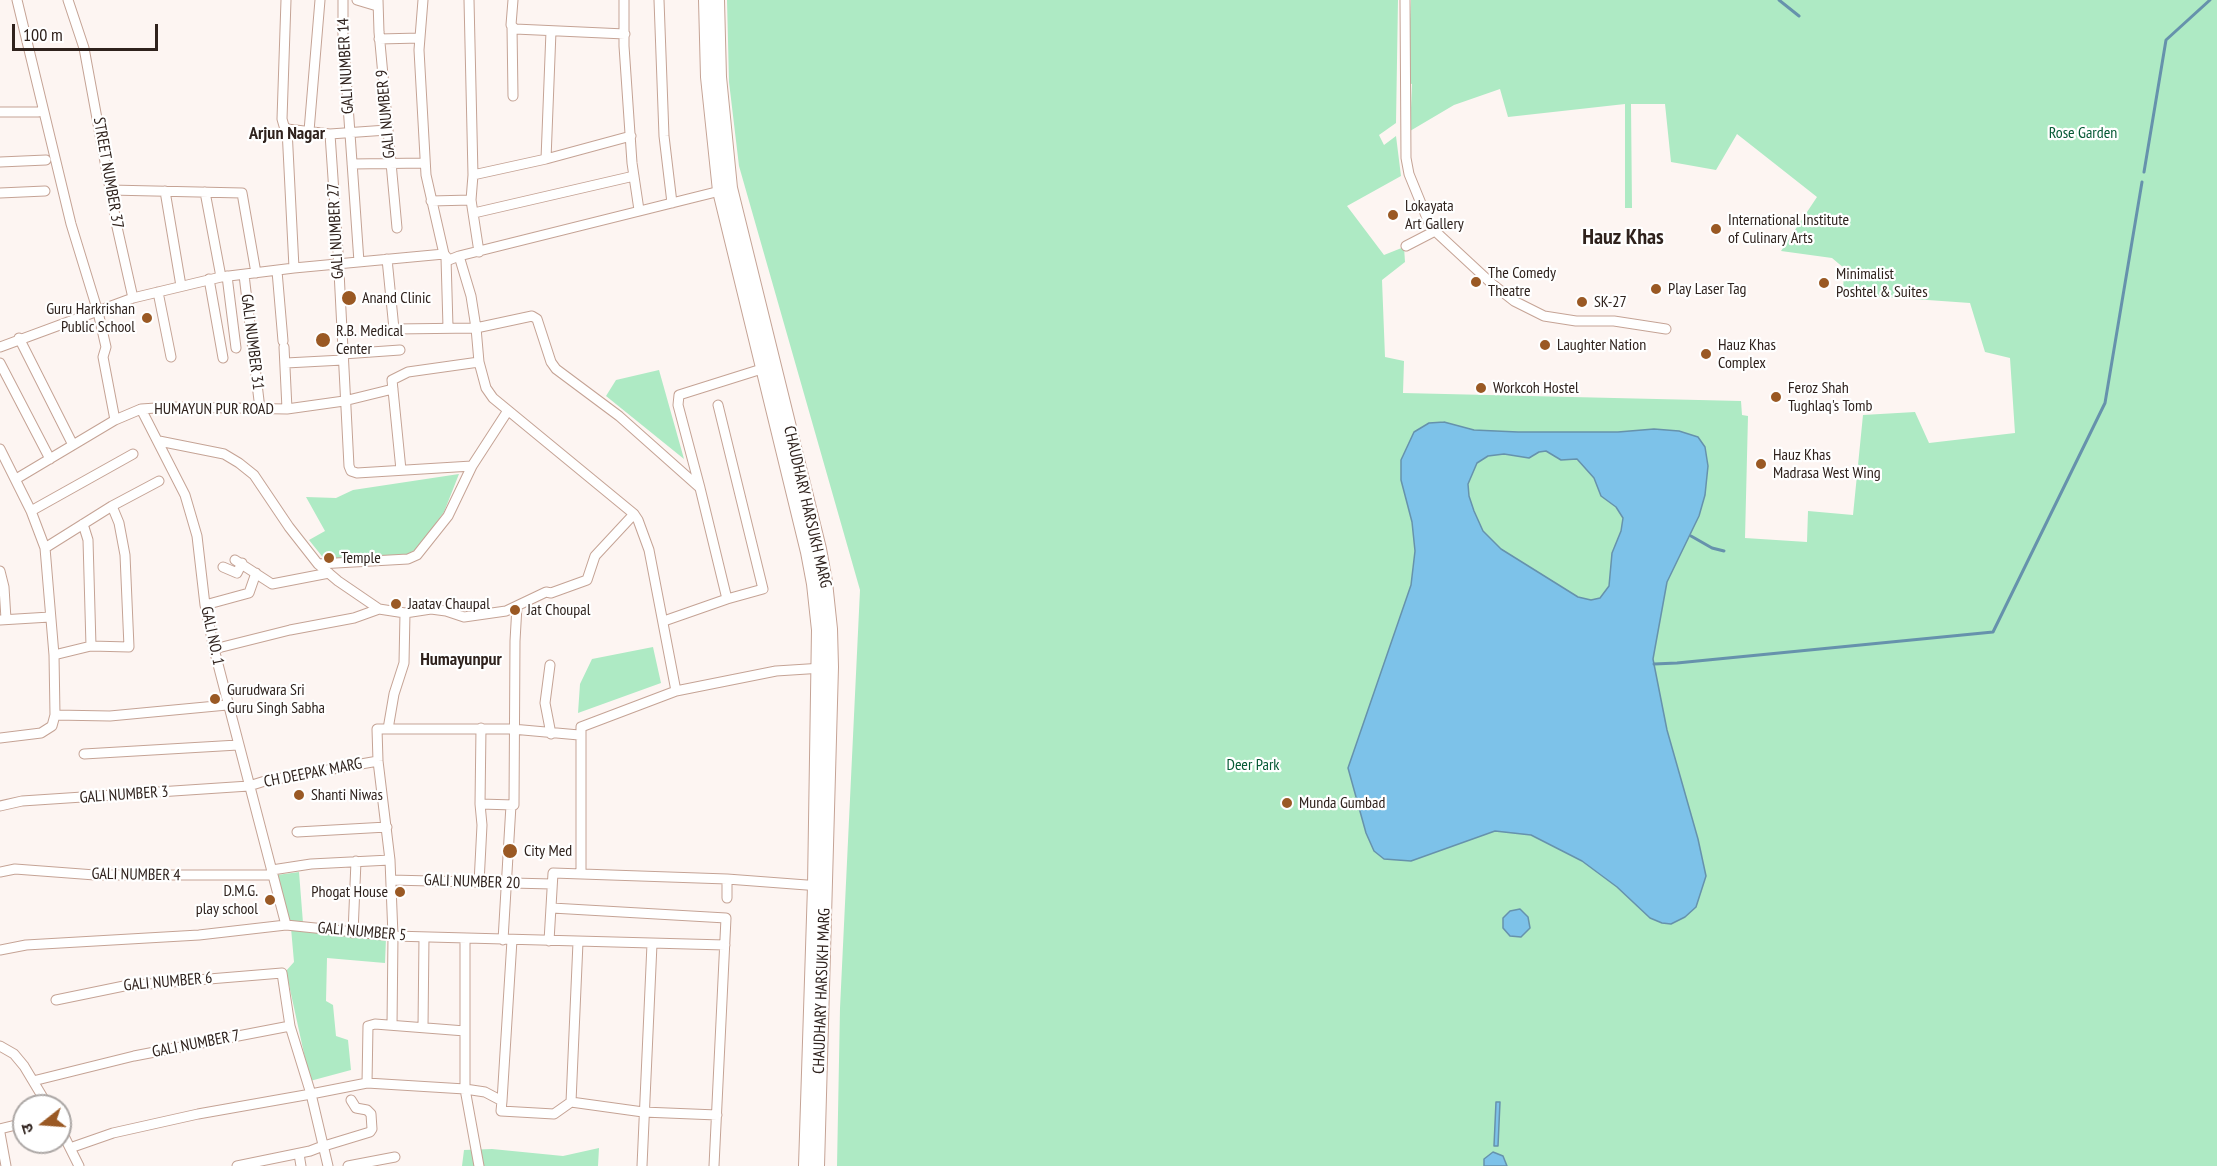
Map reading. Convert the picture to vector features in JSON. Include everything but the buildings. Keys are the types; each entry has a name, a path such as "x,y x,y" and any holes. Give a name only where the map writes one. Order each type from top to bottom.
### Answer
{"street":[{"path":"17,0 71,224 98,312 106,347 103,357 115,420"},
{"name":"STREET NUMBER 37","path":"68,0 84,48 132,298"},
{"path":"286,0 282,119 287,129 294,268"},
{"path":"309,131 320,0"},
{"name":"GALI NUMBER 14","path":"343,0 343,34 359,262"},
{"name":"GALI NUMBER 14","path":"357,0 378,3"},
{"path":"423,0 420,38 425,163 431,201 445,256 448,327"},
{"path":"469,0 474,175 471,200 479,252"},
{"path":"513,0 513,96"},
{"path":"624,0 631,136 639,210"},
{"path":"659,0 664,136 672,203"},
{"name":"CHAUDHARY HARSUKH MARG","path":"706,0 708,78 725,189 769,367 814,584 825,668 820,886 806,1166"},
{"name":"CHAUDHARY HARSUKH MARG","path":"717,0 725,189"},
{"path":"1405,0 1406,158 1409,174 1429,223 1491,283 1514,301 1544,316 1576,321 1614,321 1666,329"},
{"name":"GALI NUMBER 9","path":"378,3 379,39 397,228"},
{"path":"512,27 625,34"},
{"path":"546,159 550,31"},
{"path":"379,39 420,38"},
{"path":"0,112 38,112"},
{"path":"287,129 330,134 387,130"},
{"name":"GALI NUMBER 27","path":"330,134 349,466 351,471 357,473 401,470"},
{"path":"474,175 546,159 631,136"},
{"path":"0,162 46,160"},
{"path":"352,164 425,163"},
{"path":"474,213 634,176"},
{"path":"0,347 19,338 98,312 132,298 209,279 387,259 445,256 449,260 725,189"},
{"path":"110,190 242,193 256,273"},
{"path":"165,190 181,286"},
{"path":"0,193 45,191"},
{"path":"205,192 224,277 236,348"},
{"path":"431,201 471,200"},
{"path":"1406,246 1436,231"},
{"path":"459,256 471,296 477,328 479,362 486,388 507,412 634,514 642,527 664,621 676,691"},
{"path":"387,259 394,329 477,328 535,317 551,362 556,369 619,416 700,488"},
{"path":"278,271 287,409"},
{"name":"GALI NUMBER 31","path":"244,274 260,409"},
{"path":"209,279 223,358"},
{"path":"158,292 171,357"},
{"path":"19,338 73,445"},
{"path":"285,363 400,350"},
{"path":"472,466 401,470 392,380 408,372 479,362"},
{"path":"0,363 50,459"},
{"path":"727,598 678,405 679,395 769,367"},
{"name":"HUMAYUN PUR ROAD","path":"16,479 115,420 141,409 171,407 287,409 344,402 393,389"},
{"path":"664,621 727,598 763,589 718,405"},
{"name":"GALI NO. 1","path":"141,409 185,495 191,516 203,573 205,605 227,705 286,925"},
{"path":"318,564 408,559 417,555 448,516 472,466 507,412"},
{"path":"159,441 224,454 239,463 254,475 289,527 318,564 379,609 405,613 431,609 447,611 464,617 506,611 546,592 551,593 587,580 595,556 634,514"},
{"path":"0,449 31,511 45,548 54,655 55,716 52,726 40,733 0,738"},
{"path":"31,511 133,454"},
{"path":"45,548 112,506 159,481"},
{"path":"54,655 91,646 129,647 125,555 112,506"},
{"path":"83,524 88,540 91,646"},
{"path":"223,567 237,573 239,562 272,584 329,573"},
{"path":"0,571 3,620 50,617"},
{"path":"205,605 249,593 256,573"},
{"path":"517,606 514,805 511,805 506,884 507,940 501,1111 554,1114 571,1102 643,1112 717,1115"},
{"path":"214,649 290,630 354,618 379,609"},
{"path":"388,729 394,694 405,663 405,613"},
{"path":"550,665 545,704 551,734"},
{"path":"580,874 579,735 584,725 676,691 776,671 825,668"},
{"path":"55,716 110,716 227,705"},
{"path":"479,883 482,825 481,728"},
{"path":"392,1025 393,936 390,860 378,761 377,729 515,729 579,735"},
{"path":"84,754 238,745"},
{"name":"CH DEEPAK MARG","path":"249,786 265,781 378,761"},
{"name":"GALI NUMBER 3","path":"0,806 22,801 249,786"},
{"path":"480,804 511,805"},
{"path":"297,832 387,827"},
{"name":"GALI NUMBER 4","path":"0,872 15,869 95,875 272,872 356,861 390,860"},
{"path":"353,933 356,861"},
{"path":"549,941 553,873 727,879 820,886"},
{"path":"727,879 727,898"},
{"name":"GALI NUMBER 20","path":"391,880 552,884"},
{"path":"552,908 726,918 714,1166"},
{"name":"GALI NUMBER 5","path":"0,950 26,945 199,935 286,925 393,936 724,945"},
{"path":"423,1027 424,937"},
{"path":"465,938 465,1089 479,1166"},
{"path":"571,1102 578,942"},
{"path":"642,1166 652,944"},
{"name":"GALI NUMBER 6","path":"56,1000 124,986 282,973 290,1026"},
{"path":"368,1083 367,1029 372,1025 465,1031"},
{"path":"290,1026 311,1094 328,1166"},
{"name":"GALI NUMBER 7","path":"33,1081 134,1056 290,1026"},
{"name":"CHAUDHARY HARSUKH MARG","path":"812,1033 817,1166"},
{"path":"0,1046 14,1054 41,1094"},
{"path":"72,1147 113,1133 176,1119 368,1083 465,1089 485,1092 502,1101"},
{"path":"237,1166 268,1163 370,1132 372,1129 371,1114 367,1110 356,1108 351,1100"},
{"path":"0,1131 6,1166"},
{"path":"72,1152 79,1166"},
{"path":"299,1154 302,1166"},
{"path":"348,1166 395,1157"}],"green space":[{"name":"Deer Park","path":"727,0 1398,0 1396,123 1379,135 1384,145 1396,136 1401,176 1347,206 1384,255 1404,247 1405,262 1382,280 1385,357 1404,361 1403,393 1741,401 1742,415 1748,416 1745,538 1807,542 1808,511 1853,515 1863,415 1915,412 1929,443 2015,433 2010,358 1985,352 1970,303 1843,294 1844,268 1832,258 1781,251 1817,197 1737,134 1716,170 1671,162 1665,104 1631,104 1632,208 1625,208 1625,104 1508,117 1500,89 1454,105 1410,131 1412,84 1407,83 1411,0 2217,0 2217,1166 837,1166 840,1008 860,590 739,166 729,82"},
{"path":"659,370 684,459 606,396 616,380"},
{"path":"459,474 444,512 417,549 404,556 325,560 309,540 325,531 306,497 336,498 353,490"},
{"path":"653,647 661,683 578,713 580,684 592,659"},
{"path":"299,872 303,923 289,923 277,875"},
{"path":"291,928 386,938 385,963 327,958 326,1001 333,1005 336,1036 348,1040 351,1070 310,1081 286,971 294,962"},
{"path":"599,1148 598,1166 462,1166 464,1150 492,1149 563,1156"}],"water":[{"path":"1444,422 1474,430 1518,432 1618,432 1654,429 1679,431 1698,437 1705,447 1708,466 1705,495 1699,516 1667,582 1653,659 1667,730 1698,839 1706,876 1696,907 1685,917 1671,924 1650,918 1617,887 1582,861 1531,835 1495,831 1411,861 1384,859 1374,851 1366,833 1348,768 1411,585 1415,551 1412,522 1401,480 1401,460 1414,432 1429,423","holes":["1546,451 1561,460 1577,459 1594,478 1601,496 1616,507 1623,518 1621,531 1612,553 1609,586 1600,598 1591,600 1578,597 1501,549 1483,531 1469,496 1468,484 1477,463 1488,456 1504,454 1529,458"]},
{"path":"1520,909 1528,917 1530,928 1521,937 1510,936 1503,928 1503,918 1510,911"},
{"path":"1496,1102 1500,1102 1498,1146 1494,1146"},
{"path":"1493,1152 1503,1156 1507,1166 1484,1166 1484,1159"}],"waterway":[{"path":"1779,0 1799,16"},
{"path":"2144,172 2166,40 2210,0"},
{"path":"1654,664 1993,632 2105,403 2142,182"},
{"path":"1691,536 1712,548 1724,551"}],"place":[{"name":"Lokayata Art Gallery","path":"1393,215"},
{"name":"International Institute of Culinary Arts","path":"1716,229"},
{"name":"The Comedy Theatre","path":"1476,282"},
{"name":"Minimalist Poshtel & Suites","path":"1824,283"},
{"name":"Play Laser Tag","path":"1656,289"},
{"name":"Anand Clinic","path":"349,298"},
{"name":"SK-27","path":"1582,302"},
{"name":"Guru Harkrishan Public School","path":"147,318"},
{"name":"R.B. Medical Center","path":"323,340"},
{"name":"Laughter Nation","path":"1545,345"},
{"name":"Hauz Khas Complex","path":"1706,354"},
{"name":"Workcoh Hostel","path":"1481,388"},
{"name":"Feroz Shah Tughlaq's Tomb","path":"1776,397"},
{"name":"Hauz Khas Madrasa West Wing","path":"1761,464"},
{"name":"Temple","path":"329,558"},
{"name":"Jaatav Chaupal","path":"396,604"},
{"name":"Jat Choupal","path":"515,610"},
{"name":"Gurudwara Sri Guru Singh Sabha","path":"215,699"},
{"name":"Shanti Niwas","path":"299,795"},
{"name":"Munda Gumbad","path":"1287,803"},
{"name":"City Med","path":"510,851"},
{"name":"Phogat House","path":"400,892"},
{"name":"D.M.G. play school","path":"270,900"}],"district":[{"name":"Arjun Nagar","path":"287,134"},
{"name":"Hauz Khas","path":"1623,238"},
{"name":"Humayunpur","path":"461,660"}],"park label":[{"name":"Rose Garden","path":"2083,133"}]}
